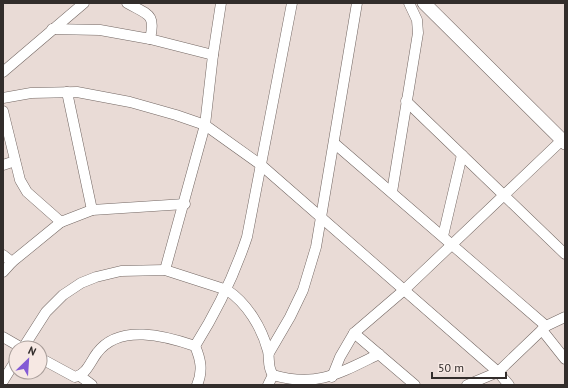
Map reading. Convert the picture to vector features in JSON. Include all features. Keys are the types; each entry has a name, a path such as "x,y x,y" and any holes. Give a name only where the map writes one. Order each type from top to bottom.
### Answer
{"street":[{"path":"3,72 84,3"},
{"path":"127,3 148,15 151,19 153,25 150,39"},
{"path":"165,270 185,204 205,125 212,55 221,3"},
{"path":"195,346 227,290 237,268 247,237 292,3"},
{"path":"269,354 303,290 316,247 357,3 361,3"},
{"path":"392,192 418,33 416,20 409,3"},
{"path":"332,377 340,357 354,333 403,290 563,141 424,3"},
{"path":"52,29 100,30 150,39 212,55"},
{"path":"66,92 92,210"},
{"path":"3,98 31,93 77,92 130,102 205,125 261,165 322,217 403,290 498,372 509,385"},
{"path":"406,101 565,254"},
{"path":"3,111 20,180 27,192 61,222"},
{"path":"334,143 443,236 544,328 565,359"},
{"path":"443,236 462,155"},
{"path":"3,165 16,161"},
{"path":"3,272 12,262 61,222 92,210 185,204"},
{"path":"3,255 12,262"},
{"path":"28,340 46,312 63,295 81,283 96,277 121,271 165,270 227,290 236,296 249,311 263,335 269,354 269,367 273,375 299,382 316,382 332,377 379,354"},
{"path":"467,385 498,372 544,328 565,317"},
{"path":"354,333 415,385"},
{"path":"80,376 98,351 112,340 128,336 156,335 172,338 195,346"},
{"path":"195,346 201,362 200,378 197,385"},
{"path":"48,363 69,375 75,377 80,376 92,385"},
{"path":"268,385 273,375"}]}
